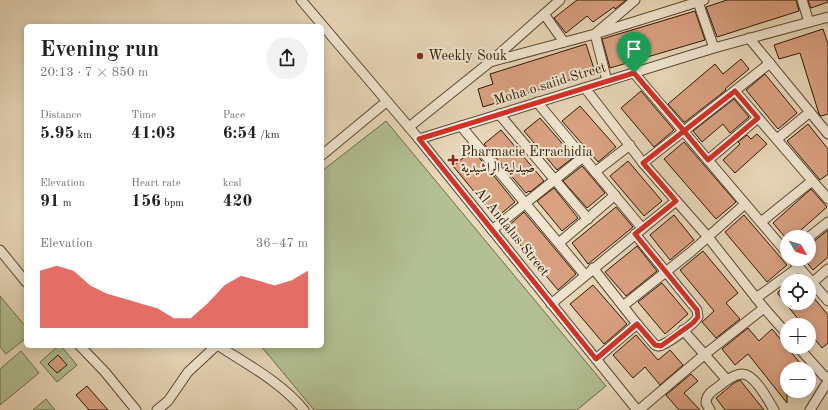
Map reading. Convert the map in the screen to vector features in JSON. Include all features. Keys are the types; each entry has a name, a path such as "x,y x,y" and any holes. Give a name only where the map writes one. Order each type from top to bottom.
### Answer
{"street":[{"name":"Al Andalus Street","path":"301,0 321,24"},
{"path":"409,127 490,62 560,0"},
{"path":"595,34 635,0"},
{"path":"802,0 809,22"},
{"path":"490,62 595,34 701,1 714,48"},
{"path":"544,14 564,42"},
{"name":"Moha o saiid Street","path":"419,139 714,48 828,18"},
{"name":"Al Andalus Street","path":"324,28 419,139 638,410"},
{"path":"595,34 607,81"},
{"path":"749,38 810,112 823,122 828,134"},
{"path":"643,163 770,63"},
{"path":"634,73 780,245"},
{"path":"585,88 643,163 708,237 780,326"},
{"path":"735,91 812,181 824,188 828,199"},
{"path":"324,153 386,102"},
{"path":"537,102 615,195 666,272 698,312 697,319 665,344 658,346 655,345 594,268"},
{"path":"777,139 810,112"},
{"path":"499,114 588,219"},
{"path":"708,160 758,118"},
{"path":"461,126 586,275"},
{"path":"595,172 630,145"},
{"path":"492,230 583,157"},
{"path":"761,222 812,181"},
{"path":"559,243 615,195"},
{"path":"551,304 676,201"},
{"path":"623,306 708,237 745,204"},
{"path":"816,231 828,222"},
{"path":"0,250 24,280"},
{"path":"756,298 799,267 805,274"},
{"path":"816,280 828,269"},
{"path":"816,288 828,301"},
{"path":"638,410 704,355 764,308"},
{"path":"596,359 637,324"},
{"path":"683,330 727,380"},
{"path":"83,348 136,410"},
{"path":"157,410 168,401 188,372 216,348"},
{"path":"221,348 272,380 304,410"},
{"path":"804,354 824,376 828,377"},
{"path":"710,410 706,403 708,395 727,380 744,374 747,375 761,389 774,410"},
{"path":"810,410 828,381"}],"green space":[{"path":"386,121 606,386 577,410 314,410 263,348 324,348 324,169"},
{"path":"0,296 24,325 24,340 6,354 0,347"},
{"path":"56,348 63,348 77,365 57,382 40,362"},
{"path":"21,351 39,373 0,405 0,369"},
{"path":"46,399 55,410 33,410"}],"building":[{"path":"577,0 626,0 615,9 614,7 593,22 587,16 566,33 554,18"},
{"path":"727,0 796,0 799,11 717,37 706,7"},
{"path":"808,0 828,0 828,2 811,8"},
{"path":"695,11 705,40 610,68 602,39"},
{"path":"823,29 828,44 828,114 821,116 819,114 800,53 779,59 774,45"},
{"path":"586,44 595,72 483,107 478,89 493,84 490,74"},
{"path":"741,59 749,69 725,89 726,90 685,122 668,104 715,64 723,74"},
{"path":"765,74 797,113 778,129 746,90"},
{"path":"641,91 674,130 654,147 621,108"},
{"path":"734,99 749,117 730,133 723,124 702,142 693,131"},
{"path":"580,106 616,147 598,162 562,121"},
{"path":"540,118 574,157 557,170 524,131"},
{"path":"808,124 828,149 828,174 820,180 787,141"},
{"path":"501,130 544,181 530,192 529,191 526,193 484,144"},
{"path":"757,134 767,144 735,173 723,160 740,144 738,142 747,135 751,139"},
{"path":"684,142 736,202 716,219 664,159"},
{"path":"473,150 515,202 496,218 453,166"},
{"path":"628,161 662,201 644,216 610,176"},
{"path":"582,166 605,193 587,208 563,181"},
{"path":"554,188 578,218 562,231 537,201"},
{"path":"811,189 827,207 801,230 780,231 773,223"},
{"path":"616,207 633,227 588,264 572,243"},
{"path":"524,212 576,274 558,290 506,228"},
{"path":"674,215 694,240 670,260 650,235"},
{"path":"744,215 780,257 780,266 786,266 767,282 725,232"},
{"path":"828,230 828,257 813,270 810,266 816,266 816,240"},
{"path":"637,246 657,271 626,296 605,272"},
{"path":"703,251 738,293 726,303 740,319 716,338 702,322 714,311 680,270"},
{"path":"662,283 688,314 665,334 638,302"},
{"path":"593,285 627,324 604,344 570,304"},
{"path":"816,300 828,315 828,343 822,348 816,341 816,318 797,318 791,310 816,310"},
{"path":"748,328 759,341 772,329 780,339 780,354 793,354 799,362 780,362 780,394 748,354 735,365 722,349"},
{"path":"636,335 658,360 670,350 683,365 660,385 645,367 633,378 613,355"},
{"path":"58,355 67,365 57,373 48,364"},
{"path":"691,374 698,381 684,393 700,410 679,410 666,395"},
{"path":"740,380 764,410 725,410 716,398"},
{"path":"87,386 108,410 89,410 76,395"}],"place":[{"name":"Weekly Souk","path":"420,56"},
{"name":"Pharmacie Errachidia صيدلية الراشيدية","path":"453,160"}],"route":[{"path":"634,73 419,139 596,359 637,324 655,345 661,346 693,323 699,314 635,234 676,201 643,163 684,131 708,160 758,118 735,91 684,131 634,73"}]}
